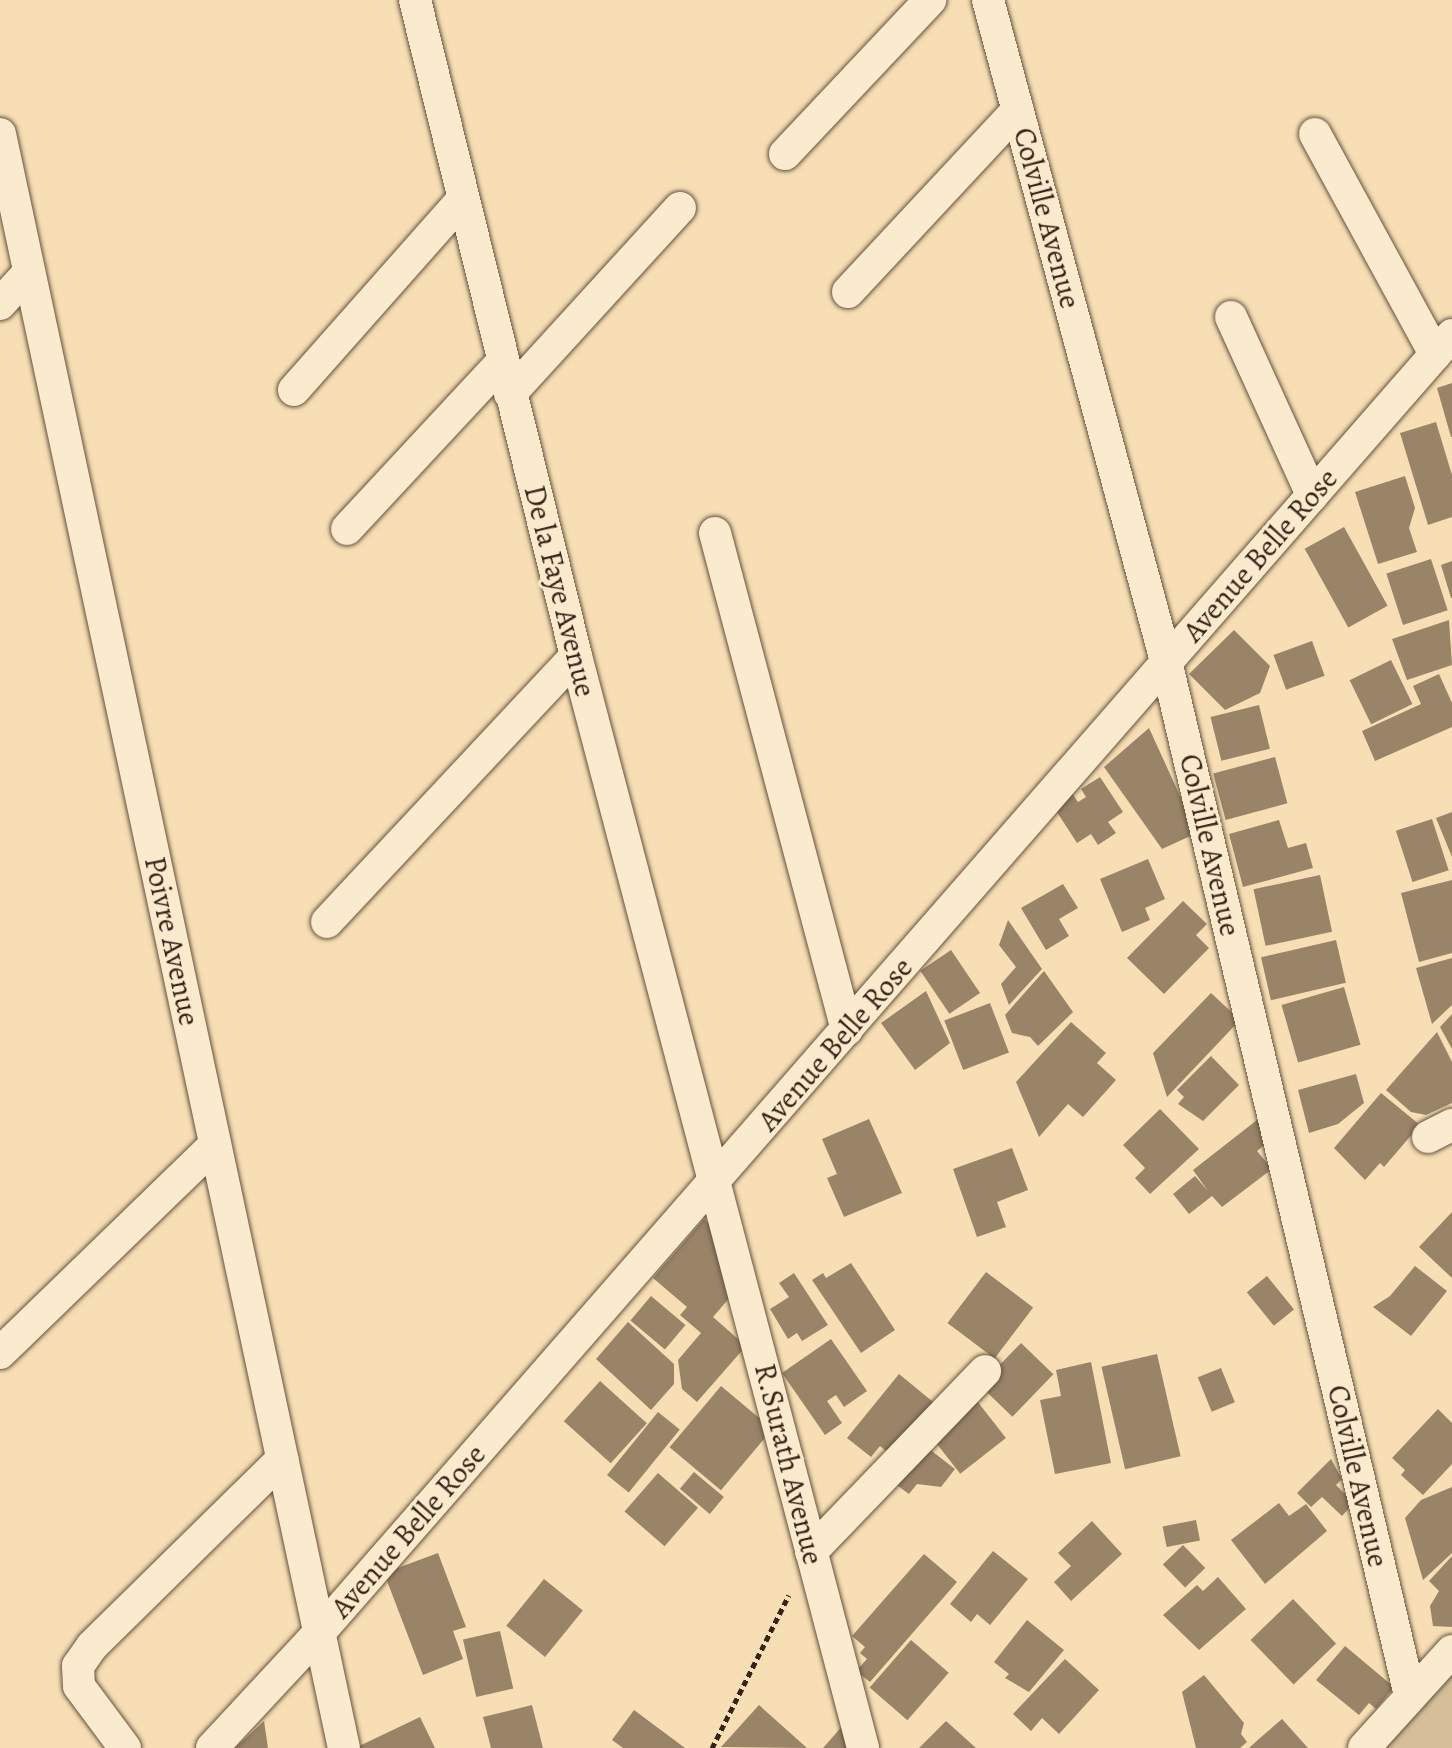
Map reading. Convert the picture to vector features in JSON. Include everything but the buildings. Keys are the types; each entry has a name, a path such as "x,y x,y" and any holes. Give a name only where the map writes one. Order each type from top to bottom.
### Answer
{"street":[{"name":"De la Faye Avenue","path":"415,0 576,656 717,1179"},
{"path":"785,154 930,0"},
{"name":"Colville Avenue","path":"988,0 1166,661 1410,1696"},
{"path":"848,292 1018,110"},
{"name":"Poivre Avenue","path":"0,134 344,1748"},
{"path":"1315,134 1444,344"},
{"path":"294,390 463,199"},
{"path":"510,394 680,208"},
{"path":"0,304 29,272"},
{"path":"1231,317 1312,495"},
{"name":"Avenue Belle Rose","path":"212,1748 319,1633 1444,344"},
{"path":"347,529 502,362"},
{"path":"715,533 847,1030"},
{"path":"327,922 576,656"},
{"path":"0,1353 215,1145"},
{"name":"R.Surath Avenue","path":"717,1179 863,1748"},
{"path":"811,1552 985,1371"},
{"path":"125,1748 79,1686 78,1666 92,1646 282,1459"},
{"path":"1364,1748 1452,1651"}],"path":[{"path":"712,1748 811,1552"}],"shaded area":[{"path":"1452,1668 1452,1748 1377,1748"}]}
